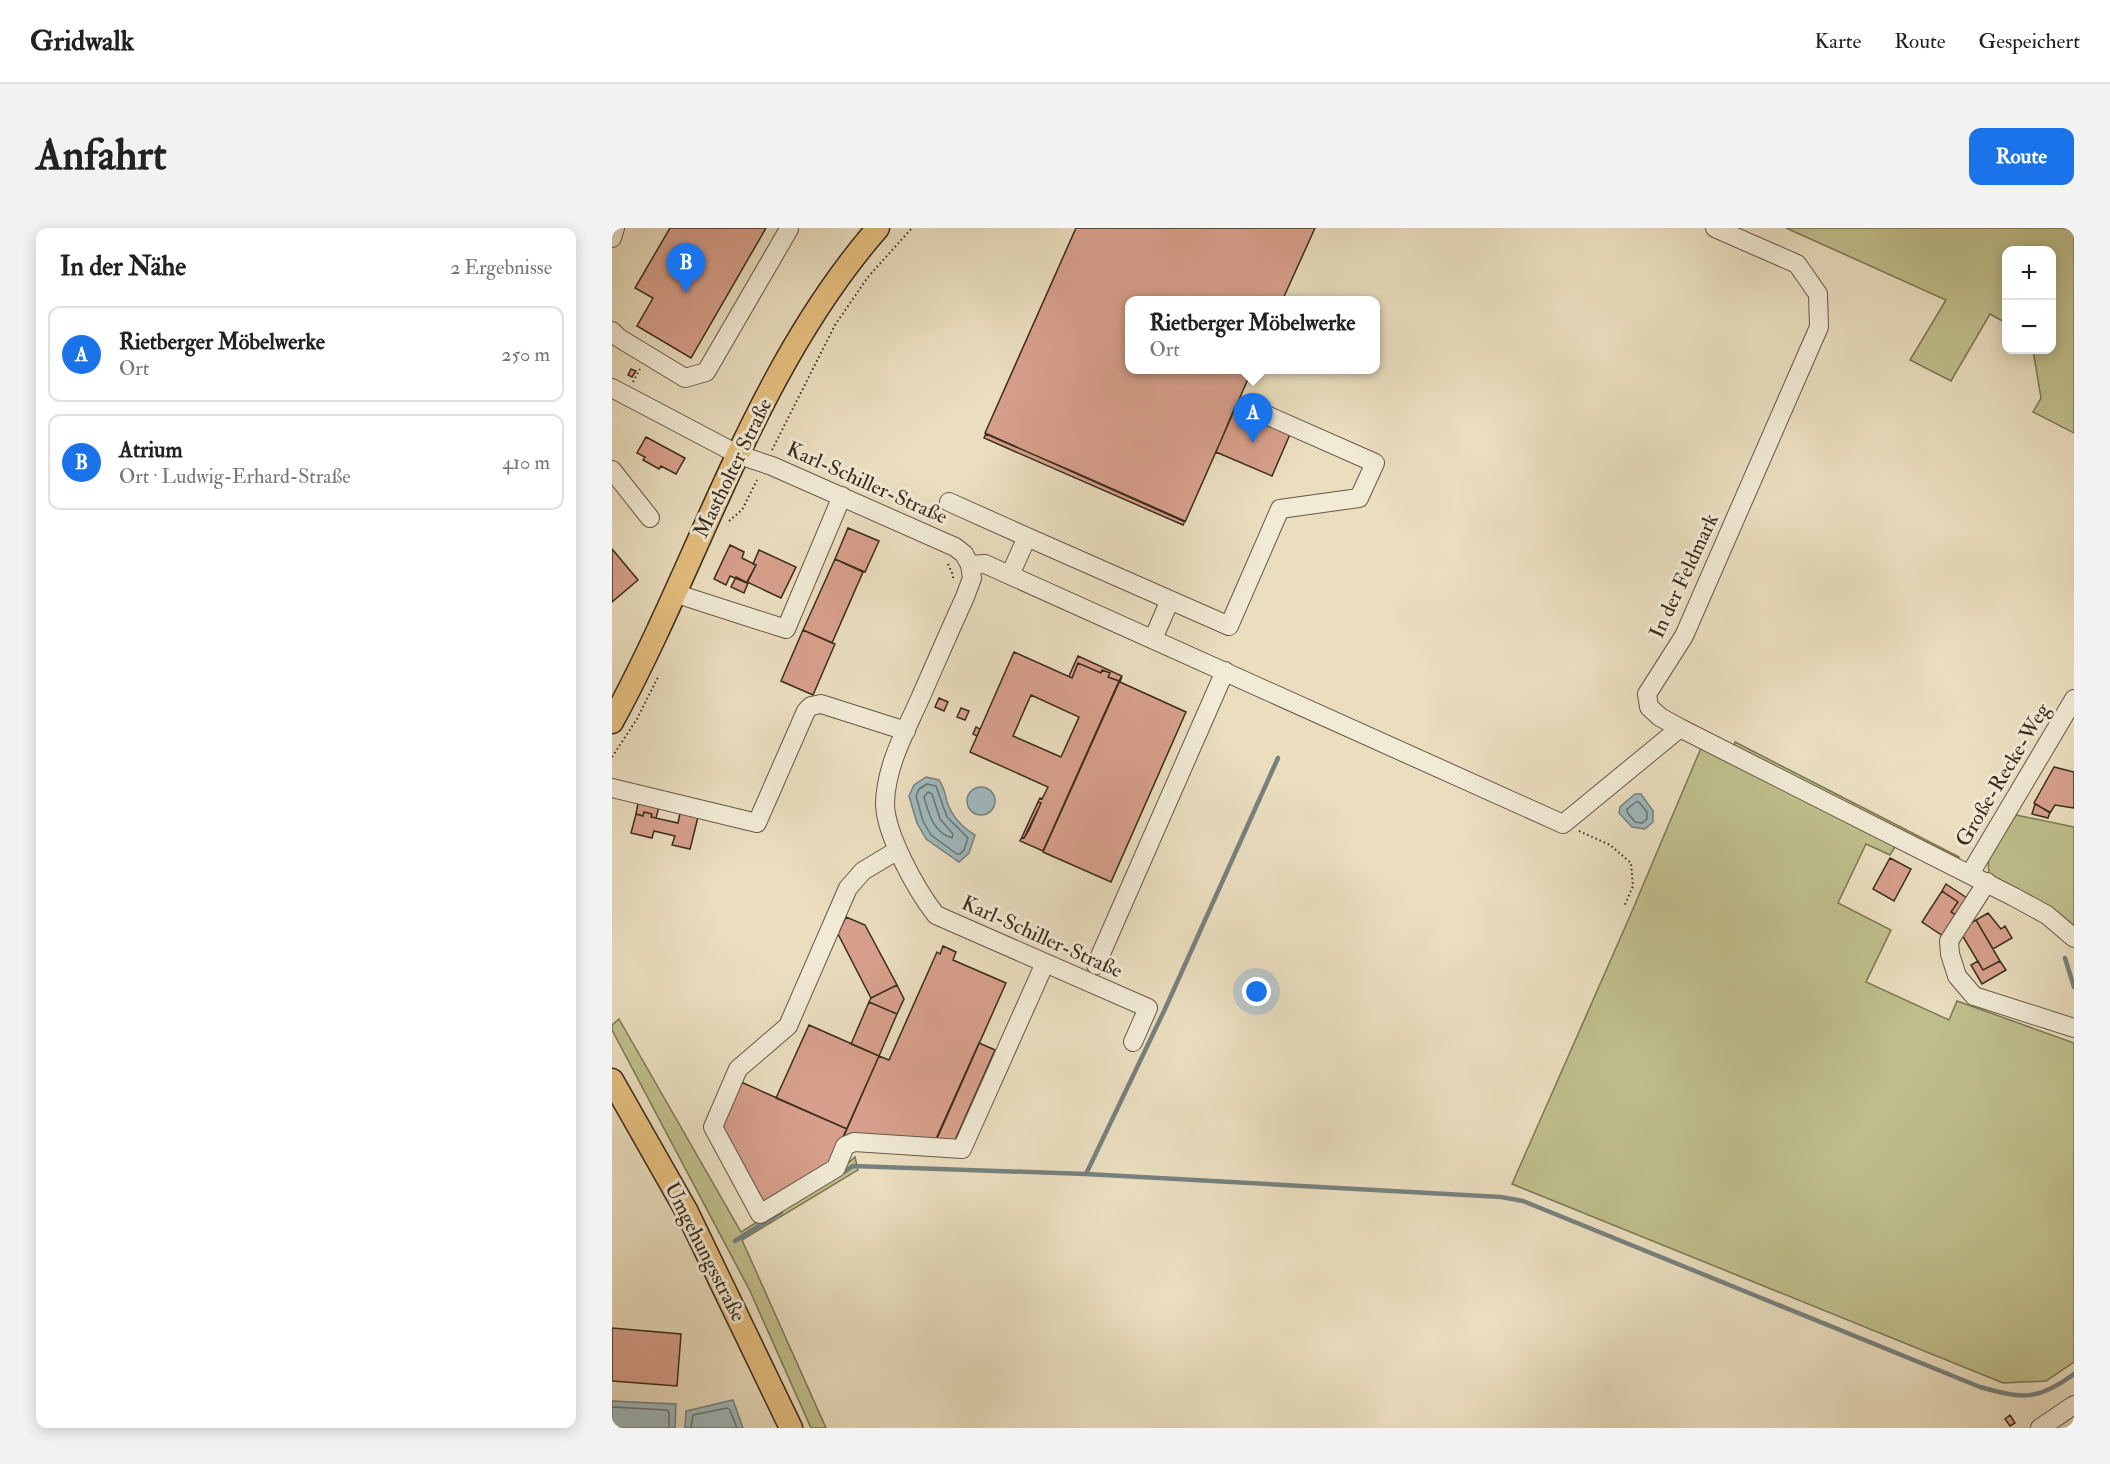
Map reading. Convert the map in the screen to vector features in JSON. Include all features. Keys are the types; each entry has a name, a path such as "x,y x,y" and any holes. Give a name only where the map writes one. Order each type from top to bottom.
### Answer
{"main road":[{"name":"Mastholter Straße","path":"612,722 739,455 794,346 850,261 878,228"},
{"name":"Umgehungsstraße","path":"612,1080 687,1212 791,1428"}],"street":[{"path":"612,238 615,228"},
{"name":"In der Feldmark","path":"1715,228 1797,264 1818,294 1819,327 1684,636 1647,694 1649,707 1660,717 1680,728 1987,882 2047,915 2074,938"},
{"path":"612,331 619,338 685,378 706,372 789,229"},
{"name":"Karl-Schiller-Straße","path":"619,391 739,455 765,463 842,496 955,546 964,554 970,565 972,578 906,731 887,782 885,805 898,850 922,898 936,915 1148,1008 1133,1042"},
{"path":"949,502 1229,626 1280,509 1359,498 1375,463 1246,406"},
{"path":"612,471 651,518"},
{"path":"674,593 786,629 842,496"},
{"path":"1010,575 1028,537"},
{"path":"970,565 985,564 1563,824 1680,728"},
{"path":"1153,639 1170,600"},
{"path":"1096,965 1225,671"},
{"name":"Große-Recke-Weg","path":"1970,874 2074,699"},
{"path":"612,788 758,823 806,711 811,706 821,704 906,731"},
{"path":"898,850 863,871 853,882 837,913 788,1026 738,1070 713,1127 760,1214 836,1168 845,1146 854,1142 962,1149 1045,963"},
{"path":"1987,882 1949,941 1950,954 1957,976 1974,996 2074,1028"},
{"path":"2040,1428 2074,1404"}],"path":[{"path":"902,228 905,233"},
{"path":"765,463 835,324 868,277 905,233 912,228"},
{"path":"619,391 647,356"},
{"path":"1563,824 1610,845 1631,863 1633,886 1624,907"}],"green space":[{"path":"1786,228 2074,228 2074,433 2033,412 2041,398 2034,354 2056,354 2056,246 2002,246 2002,321 1990,314 1951,381 1910,360 1946,300"},
{"path":"1735,742 1959,857 1954,861 1733,749"},
{"path":"1701,748 1896,845 1890,855 1866,844 1838,903 1891,930 1866,982 1949,1020 1957,1001 2074,1043 2074,1362 2046,1381 2003,1383 1512,1184"},
{"path":"2016,815 2074,827 2074,930 1990,876 1988,868 1992,852 2000,836"},
{"path":"619,1019 741,1232 838,1172 855,1157 858,1170 742,1240 826,1428 811,1428 750,1291 612,1030 612,1025"}],"water":[{"path":"926,777 939,780 955,817 975,835 969,853 959,862 926,839 917,823 909,796 914,785"},
{"path":"981,787 991,791 995,801 991,811 981,815 971,811 967,801 971,791"},
{"path":"1635,794 1641,794 1653,811 1653,822 1645,829 1632,827 1619,813 1620,807"},
{"path":"733,1400 743,1428 685,1428 686,1411"},
{"path":"612,1401 676,1404 675,1428 612,1428"}],"building":[{"path":"670,228 766,228 691,358 637,326 653,298 635,288"},
{"path":"1076,228 1315,228 1284,296 1125,296 1125,374 1250,374 1185,522 985,433"},
{"path":"631,369 636,371 632,377 628,375"},
{"path":"1235,407 1291,432 1272,476 1216,452"},
{"path":"986,434 1185,521 1183,525 984,438"},
{"path":"646,437 685,458 676,474 661,466 659,469 643,460 645,457 637,453"},
{"path":"848,528 879,541 865,572 835,559"},
{"path":"730,545 744,552 742,558 756,565 747,583 730,576 726,585 714,579"},
{"path":"612,549 638,580 612,602"},
{"path":"759,550 796,567 781,598 747,582 756,565 753,564"},
{"path":"835,559 863,572 832,643 803,630"},
{"path":"736,577 748,583 744,593 731,587"},
{"path":"803,630 835,644 813,695 781,681"},
{"path":"1014,652 1072,678 1078,663 1101,673 1102,670 1110,673 1108,677 1119,681 1043,851 1020,841 1029,830 1041,803 1038,802 1048,787 970,752","holes":["1031,695 1079,717 1061,757 1013,736"]},
{"path":"1078,656 1122,676 1119,681 1108,677 1110,673 1102,670 1101,673 1078,663 1072,678 1069,676"},
{"path":"1122,676 1120,682 1186,712 1111,882 1043,852"},
{"path":"939,698 948,702 944,711 935,707"},
{"path":"961,708 969,711 965,720 957,717"},
{"path":"976,727 980,729 977,736 973,734"},
{"path":"2054,767 2074,772 2074,808 2055,805 2050,813 2034,803"},
{"path":"1038,802 1041,803 1024,838 1022,837"},
{"path":"638,803 659,807 656,818 644,812 643,816 636,814"},
{"path":"2035,804 2050,812 2048,818 2032,814"},
{"path":"644,812 652,814 651,817 678,823 680,813 698,817 690,849 672,845 675,836 654,831 652,838 631,833 636,814 643,816"},
{"path":"1890,858 1911,869 1894,901 1873,889"},
{"path":"1946,884 1970,900 1959,917 1951,912 1958,902 1942,891"},
{"path":"1942,891 1958,902 1951,912 1959,917 1946,938 1922,922"},
{"path":"1988,913 2001,929 2005,926 2012,938 1993,949 1976,920"},
{"path":"846,917 865,925 897,985 871,998 838,934"},
{"path":"1976,920 2000,961 1983,970 1959,930"},
{"path":"943,946 956,952 953,960 1006,983 935,1143 843,1137 879,1056 889,1060 937,952 940,954"},
{"path":"1978,961 1983,970 2000,961 2006,970 1982,984 1971,965"},
{"path":"897,985 904,999 897,1014 869,1002 871,998"},
{"path":"869,1002 897,1014 879,1056 851,1044"},
{"path":"809,1025 879,1056 847,1129 776,1098"},
{"path":"979,1043 995,1050 952,1147 936,1139"},
{"path":"741,1082 847,1129 831,1165 762,1207 720,1128"},
{"path":"612,1328 681,1334 677,1386 612,1381"},
{"path":"2010,1415 2015,1423 2010,1426 2005,1419"}],"waterway":[{"path":"1086,1174 1165,1009 1278,758"},
{"path":"2065,958 2074,987"},
{"path":"839,1175 853,1166 1086,1174 1501,1197 1523,1201 1980,1387 2008,1394 2029,1395 2050,1389 2074,1374"},
{"path":"735,1241 781,1212"}],"place":[{"name":"Atrium","path":"686,293"},
{"name":"Rietberger Möbelwerke","path":"1253,443"}]}
